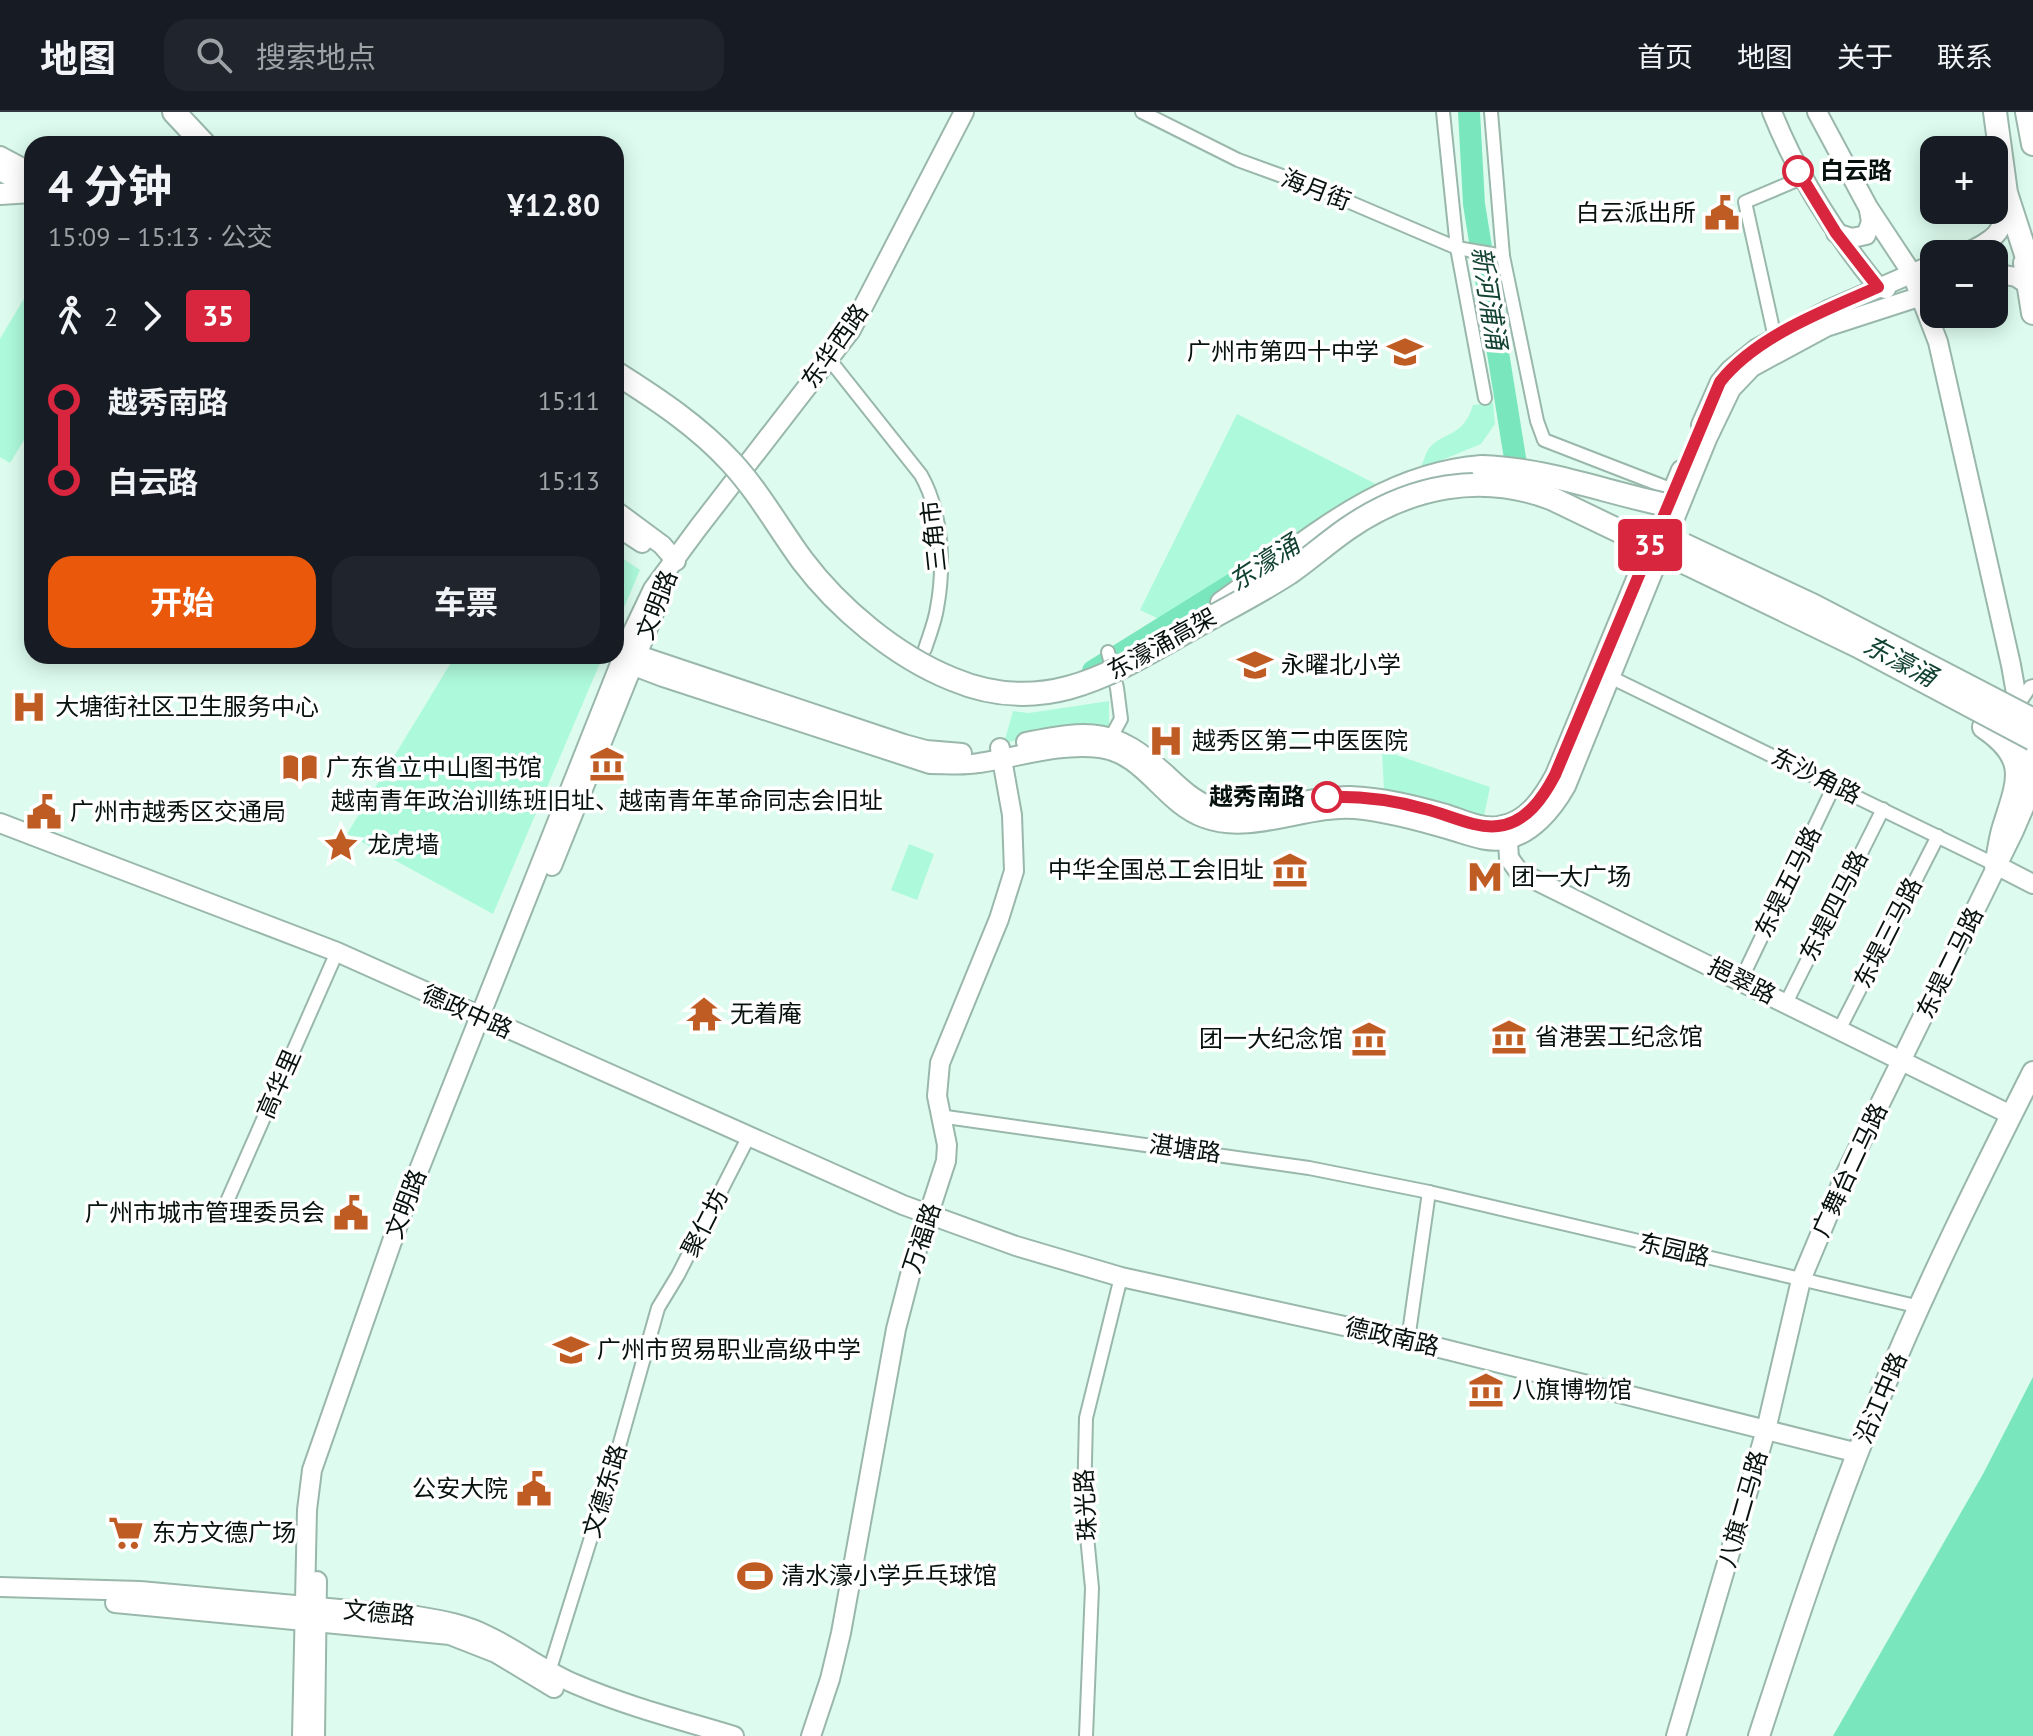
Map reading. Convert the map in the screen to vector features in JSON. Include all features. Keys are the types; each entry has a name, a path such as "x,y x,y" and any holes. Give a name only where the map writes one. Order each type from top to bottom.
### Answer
{"highway":[{"path":"173,112 196,136"},
{"path":"1995,112 1998,136"},
{"path":"2029,114 2033,144"},
{"path":"2008,200 2031,282 2033,313"},
{"name":"东濠涌高架","path":"624,377 680,414 721,450 742,473 805,562 846,608 906,652 950,677 999,692 1052,691 1100,677 1291,569 1356,521 1404,496 1450,484 1516,483 1565,492 1607,509 1814,606 2025,713"},
{"name":"东濠涌高架","path":"624,378 684,419 725,456 812,573 857,619 939,673 971,687 999,693 1050,693 1085,684 1278,579 1361,520 1422,492 1471,484 1521,489 1553,499 1653,559 1858,646 2033,739"},
{"path":"1179,634 1348,512 1423,476 1482,467 1525,470 1672,502"},
{"path":"1653,559 1984,727 2004,744 2018,771 2018,786 2002,830 1996,865"}],"main road":[{"name":"东华西路","path":"676,561 862,312 964,112"},
{"path":"1772,112 1802,178 1836,233 1878,287 1920,293"},
{"path":"1817,112 1868,207 1920,284"},
{"path":"0,156 24,169"},
{"path":"0,171 24,185"},
{"path":"0,194 24,191"},
{"path":"1836,233 1852,238 1866,235 1871,222 1868,207"},
{"path":"1991,240 2004,224"},
{"path":"1002,754 1073,747 1114,751 1151,775 1189,810 1203,818 1221,822 1244,823 1330,809 1354,809 1401,817 1492,841 1507,832 1548,789 1604,674 1653,559 1672,502 1720,382 1743,358 1775,338 1920,269"},
{"path":"2008,275 2031,282"},
{"path":"1672,502 1724,402 1740,377 1752,367 1826,327 1920,296"},
{"path":"1935,328 2025,713 2029,796"},
{"path":"624,517 662,545 676,561"},
{"path":"624,531 676,561"},
{"name":"文明路","path":"302,1736 318,1502 326,1462 485,1020 632,659 647,601 676,561"},
{"path":"632,659 930,764 975,764 1062,734 1080,733 1111,737 1138,749 1185,790 1212,806 1241,809 1322,797 1370,797 1424,808 1507,832"},
{"name":"万福路","path":"811,1736 841,1633 896,1329 946,1161 947,1145 939,1116 937,1079 940,1063 1004,907 1014,871 1012,815 1002,754"},
{"path":"2029,796 2033,777"},
{"name":"东堤二马路","path":"1903,1061 2029,796"},
{"name":"德政中路","path":"0,823 337,952 929,1214"},
{"name":"挹翠路","path":"1507,832 1509,858 1519,872 2011,1115"},
{"name":"东沙角路","path":"1996,865 2033,884"},
{"name":"广舞台二马路","path":"1801,1280 1845,1175 1903,1061"},
{"name":"沿江中路","path":"1759,1736 1858,1453 1920,1307 2033,1072"},
{"name":"德政南路","path":"929,1214 1016,1246 1121,1277 1408,1340 1858,1453"},
{"name":"八旗二马路","path":"1676,1736 1766,1430 1801,1280"},
{"name":"文德路","path":"0,1587 140,1591 429,1631 468,1641 496,1653 564,1693 693,1736"},
{"name":"文德路","path":"0,1599 451,1622 486,1635 549,1672 621,1701 734,1736"},
{"name":"文明路","path":"310,1614 315,1736"}],"street":[{"name":"海月街","path":"1142,112 1238,160 1326,192 1461,250 1499,256"},
{"path":"1443,112 1485,398"},
{"path":"1491,112 1499,256 1544,440 1672,502"},
{"path":"1775,338 1745,202 1802,178"},
{"name":"三角市","path":"829,359 921,475 936,508 941,571 937,609 925,649"},
{"path":"1108,652 1121,719 1111,737"},
{"name":"东沙角路","path":"1604,674 1996,865"},
{"path":"2025,713 2030,687 2033,686"},
{"name":"东堤五马路","path":"1741,980 1835,784"},
{"name":"东堤四马路","path":"1786,1003 1883,809"},
{"name":"东堤三马路","path":"1839,1030 1938,836"},
{"name":"高华里","path":"221,1215 337,952"},
{"name":"湛塘路","path":"939,1116 1295,1165 1429,1192"},
{"name":"聚仁坊","path":"658,1308 749,1136"},
{"path":"1408,1340 1429,1192"},
{"name":"东园路","path":"1429,1192 1920,1307"},
{"name":"珠光路","path":"1086,1736 1092,1588 1084,1505 1086,1418 1121,1277"},
{"name":"文德东路","path":"549,1672 614,1464 658,1308"}],"shaded area":[{"path":"24,298 24,440 10,463 0,457 0,339"},
{"path":"1493,403 1495,424 1481,444 1420,469 1428,450 1464,424 1473,405"},
{"path":"1237,414 1378,485 1316,520 1161,620 1140,610"},
{"path":"624,559 640,570 624,607"},
{"path":"450,664 600,664 493,914 347,834"},
{"path":"1109,701 1109,728 1076,727 1004,743 1013,711 1029,713"},
{"path":"1382,750 1490,787 1484,816 1384,790"},
{"path":"909,844 934,854 917,900 891,890"},
{"path":"2033,1377 2033,1736 1833,1736 1983,1474"}],"waterway":[{"name":"新河浦涌","path":"1469,112 1474,204 1519,483"},
{"name":"东濠涌","path":"1093,671 1236,582"}],"bus line":[{"name":"35","path":"1327,797 1370,797 1393,801 1489,826 1513,822 1541,800 1555,775 1720,382 1756,349 1878,287 1836,233 1798,171"}],"place":[{"name":"白云路","path":"1798,171"},
{"name":"白云派出所","path":"1722,213"},
{"name":"广州市第四十中学","path":"1405,352"},
{"name":"永曜北小学","path":"1255,665"},
{"name":"大塘街社区卫生服务中心","path":"29,707"},
{"name":"越秀区第二中医医院","path":"1166,741"},
{"name":"越南青年政治训练班旧址、越南青年革命同志会旧址","path":"607,764"},
{"name":"广东省立中山图书馆","path":"300,768"},
{"name":"越秀南路","path":"1327,797"},
{"name":"广州市越秀区交通局","path":"44,812"},
{"name":"龙虎墙","path":"341,845"},
{"name":"中华全国总工会旧址","path":"1290,870"},
{"name":"团一大广场","path":"1485,877"},
{"name":"无着庵","path":"704,1014"},
{"name":"省港罢工纪念馆","path":"1509,1037"},
{"name":"团一大纪念馆","path":"1369,1039"},
{"name":"广州市城市管理委员会","path":"351,1213"},
{"name":"广州市贸易职业高级中学","path":"571,1350"},
{"name":"八旗博物馆","path":"1486,1390"},
{"name":"公安大院","path":"534,1489"},
{"name":"东方文德广场","path":"126,1533"},
{"name":"清水濠小学乒乓球馆","path":"755,1576"}]}
